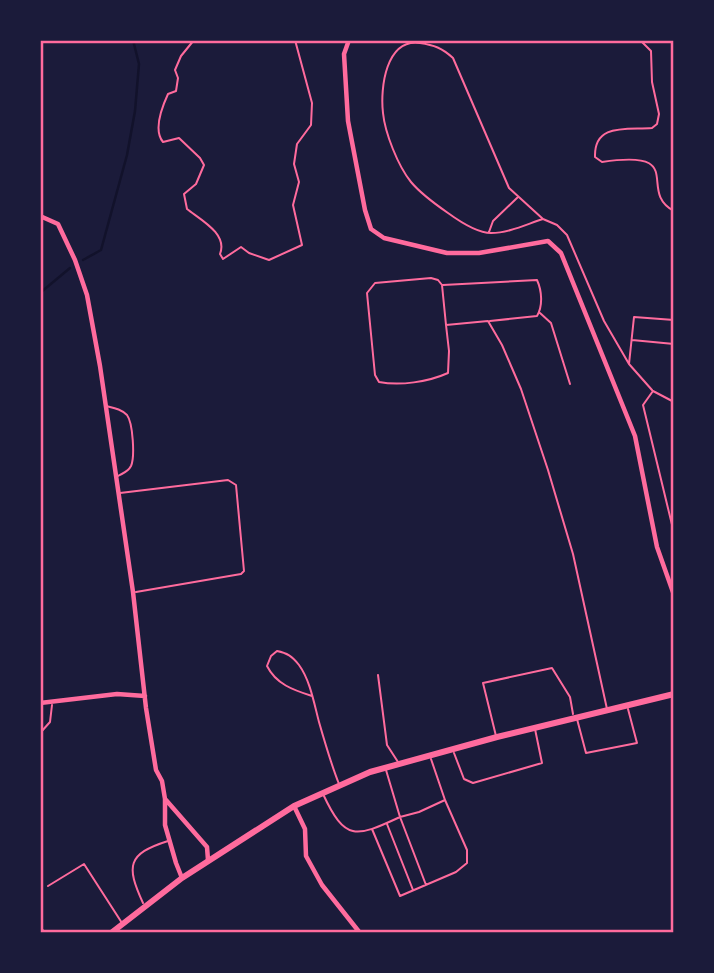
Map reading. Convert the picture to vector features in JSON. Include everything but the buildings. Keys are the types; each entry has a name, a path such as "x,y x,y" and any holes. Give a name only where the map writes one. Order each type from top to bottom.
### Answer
{"main road":[{"path":"111,933 208,860 294,806 340,785 398,763 674,694"}],"street":[{"path":"349,40 344,54 348,121 371,229 384,237 447,253 479,253 548,241 561,253 635,436 657,547 674,595"},
{"path":"40,216 58,224 75,260 87,295 119,493 156,770 162,781 165,799 164,825 183,878"},
{"path":"40,703 117,694 145,696"},
{"path":"165,799 207,847 208,860"},
{"path":"294,806 305,829 306,856 323,885 360,933"}],"lane":[{"path":"543,219 506,231 489,233 459,221 434,204 410,181 395,155 383,114 383,80 395,52 404,44 431,44 442,48 453,58 509,188 543,219 557,225 567,234 604,321 629,364 653,391 674,402"},
{"path":"489,233 493,221 518,197"},
{"path":"431,278 438,280 442,285 446,326 448,373 422,381 388,384 379,382 374,375 367,293 374,283 431,278"},
{"path":"442,285 537,280 540,286 541,309 537,316 446,326"},
{"path":"539,313 551,323 570,384"},
{"path":"629,364 634,317 674,320"},
{"path":"488,321 502,345 521,389 555,494 573,554 607,710"},
{"path":"631,340 674,344"},
{"path":"653,391 643,405 674,533"},
{"path":"105,406 125,413 130,419 133,462 128,471 116,476"},
{"path":"119,493 228,480 236,485 244,571 242,574 133,592"},
{"path":"312,696 288,688 272,675 267,666 276,651 289,653 300,666 312,696 328,755 340,785"},
{"path":"497,737 483,683 552,668 569,697 586,753 637,743 627,705"},
{"path":"378,675 387,745 398,763"},
{"path":"41,732 50,722 52,703"},
{"path":"453,749 464,779 473,783 542,762 535,727"},
{"path":"372,829 400,897 464,867 469,858 430,755"},
{"path":"385,768 426,886"},
{"path":"323,793 340,824 359,832 419,812 445,800"},
{"path":"386,823 413,891"},
{"path":"145,907 131,875 132,866 136,858 145,851 169,840"},
{"path":"48,886 83,864 123,924"},
{"path":"40,927 45,933"}],"path":[{"path":"194,40 181,56 176,71 176,91 168,94 164,102 158,136 163,142 179,138 204,165 196,184 184,194 187,209 211,227 222,240 220,254 223,259 241,247 249,254 269,260 302,245 293,205 299,182 295,164 297,144 311,125 312,103 295,40"},
{"path":"640,40 650,51 652,82 659,114 657,124 652,128 610,131 599,137 595,143 595,157 601,162 628,158 647,162 654,167 658,178 659,195 666,207 674,211"}],"waterway":[{"path":"83,260 101,250 127,155 135,111 139,64 133,40"},
{"path":"40,293 70,268"}]}
